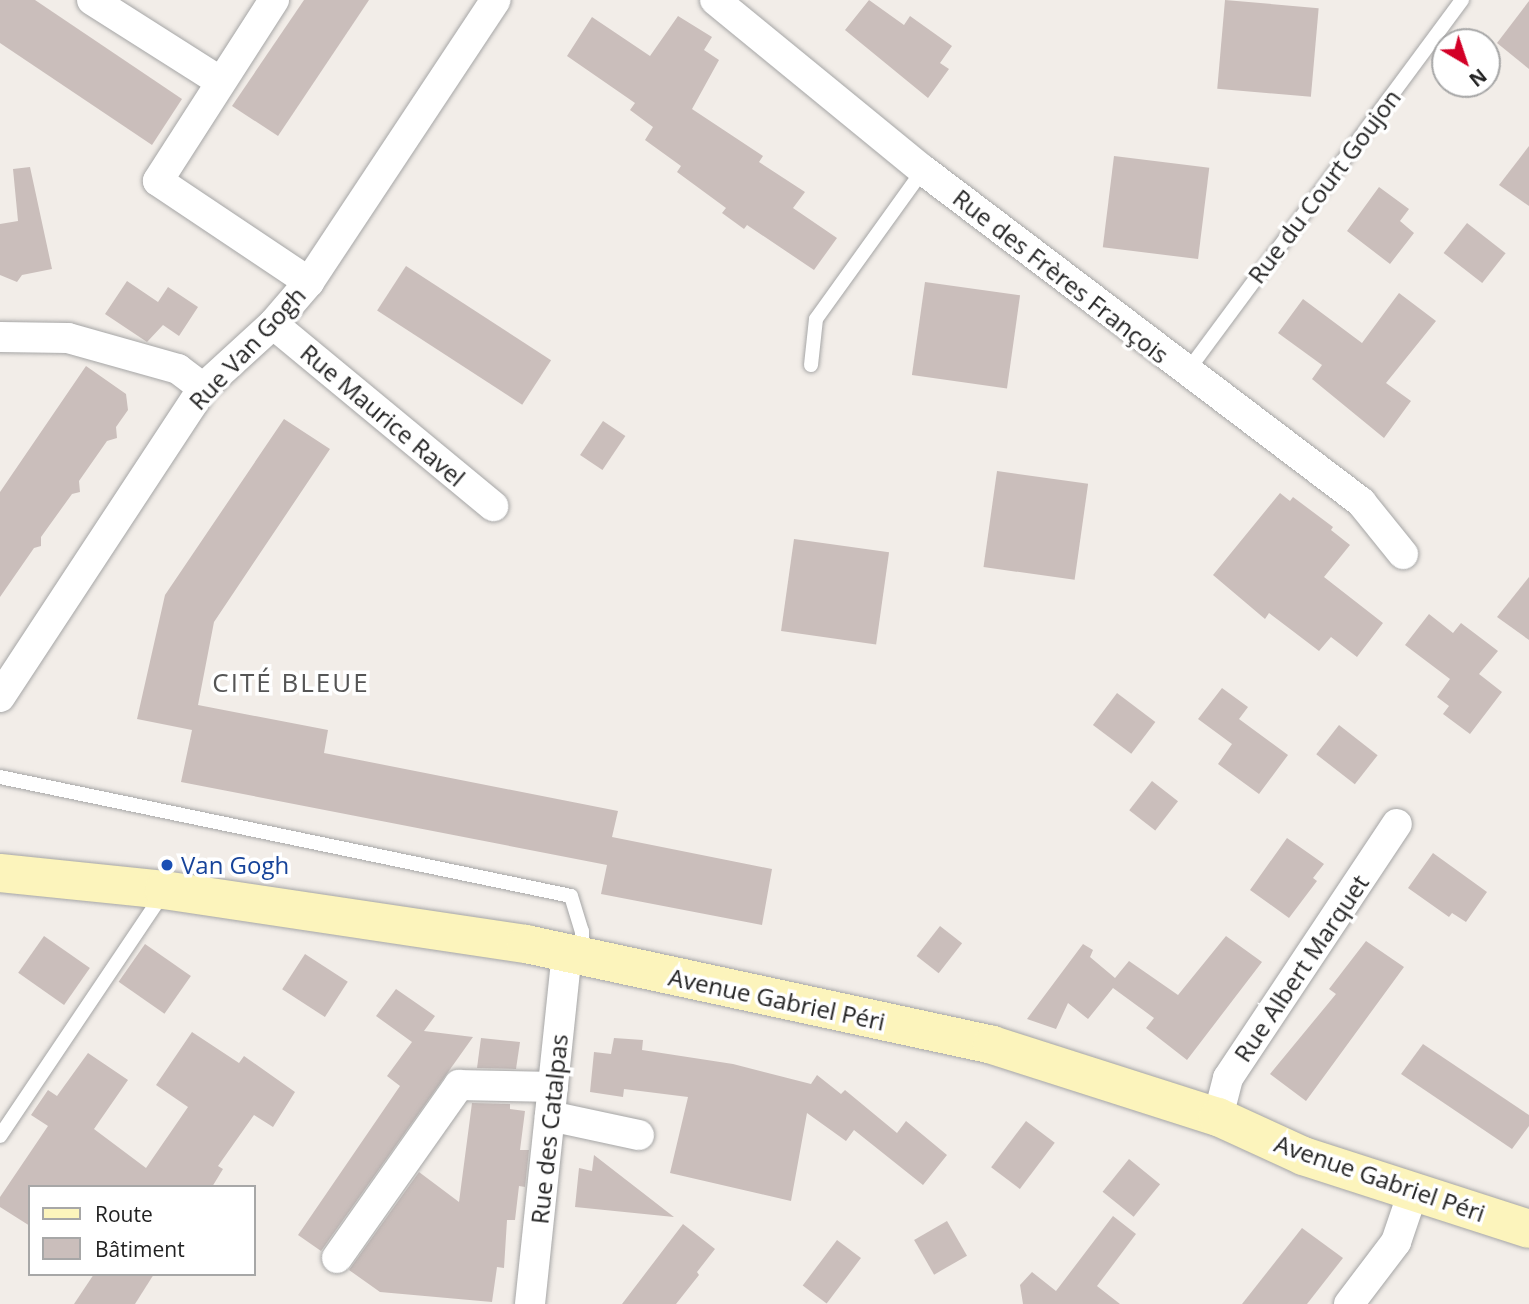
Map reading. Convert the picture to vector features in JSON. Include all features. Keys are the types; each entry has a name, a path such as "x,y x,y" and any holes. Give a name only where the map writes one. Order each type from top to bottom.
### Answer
{"street":[{"path":"92,0 218,80"},
{"path":"274,0 218,80 158,181 309,282"},
{"name":"Rue Van Gogh","path":"0,697 203,388 273,324 309,282 496,0"},
{"name":"Rue des Frères François","path":"715,0 923,170 1186,373 1361,502 1403,554"},
{"name":"Rue Maurice Ravel","path":"273,324 493,506"},
{"path":"0,337 68,338 178,369 203,388"},
{"name":"Rue Albert Marquet","path":"1218,1117 1228,1078 1397,824"},
{"name":"Avenue Gabriel Péri","path":"0,873 164,890 575,956 992,1045 1218,1117 1303,1156 1414,1189 1529,1228"},
{"name":"Rue des Catalpas","path":"530,1304 552,1101 575,956"},
{"path":"337,1258 459,1085 552,1101 639,1135"},
{"path":"1349,1304 1396,1242 1414,1189"}],"lane":[{"name":"Rue du Court Goujon","path":"1186,373 1462,0"},
{"path":"811,365 816,319 923,170"},
{"path":"0,777 571,896 582,931 575,956"},
{"path":"0,1136 164,890"}],"building":[{"path":"0,0 35,0 182,99 152,145 0,43"},
{"path":"304,0 369,0 278,136 232,106"},
{"path":"869,0 904,25 910,16 952,46 940,63 949,69 928,98 845,30"},
{"path":"1225,0 1319,8 1311,97 1217,89"},
{"path":"1529,1 1529,69 1501,46 1501,38"},
{"path":"678,16 712,37 704,50 719,60 692,109 763,156 759,162 805,192 793,208 837,238 814,270 747,225 744,229 722,213 726,208 677,172 681,166 645,140 653,127 630,110 635,103 567,56 592,17 650,56"},
{"path":"1529,146 1529,206 1499,185"},
{"path":"1114,156 1209,168 1198,259 1103,247"},
{"path":"30,167 52,269 22,275 17,282 0,275 0,224 18,221 13,169"},
{"path":"1379,187 1409,209 1400,221 1414,233 1390,264 1347,231"},
{"path":"1467,223 1506,253 1482,283 1444,253"},
{"path":"406,266 551,360 522,405 377,310"},
{"path":"127,281 158,302 168,287 198,307 179,336 163,325 147,342 105,314"},
{"path":"925,282 1020,295 1007,388 912,375"},
{"path":"1399,293 1436,321 1386,383 1411,401 1384,438 1312,379 1322,365 1278,333 1303,299 1362,343"},
{"path":"86,366 126,394 128,410 116,427 117,438 107,441 79,481 80,492 72,494 41,537 41,546 34,548 0,597 0,492"},
{"path":"284,419 330,449 214,622 198,705 328,730 324,753 618,811 612,837 772,869 762,925 601,894 607,865 181,782 192,730 137,719 165,595"},
{"path":"603,421 625,436 602,470 580,455"},
{"path":"997,471 1088,484 1075,580 984,567"},
{"path":"1280,493 1290,501 1293,497 1333,527 1331,530 1350,545 1324,577 1383,623 1357,657 1331,637 1319,651 1269,613 1265,619 1213,575"},
{"path":"794,539 889,552 876,644 781,631"},
{"path":"1529,577 1529,640 1497,617"},
{"path":"1429,614 1453,633 1461,623 1498,651 1479,674 1502,692 1470,734 1443,714 1449,706 1437,697 1450,679 1405,645"},
{"path":"1222,688 1248,707 1239,719 1288,755 1259,794 1218,764 1232,744 1198,719"},
{"path":"1117,693 1155,722 1131,754 1093,725"},
{"path":"1339,725 1378,755 1355,784 1316,754"},
{"path":"1152,781 1178,801 1155,830 1129,810"},
{"path":"1287,838 1324,864 1313,878 1317,881 1289,918 1250,890"},
{"path":"1433,853 1487,892 1466,922 1452,913 1449,917 1408,888"},
{"path":"940,926 962,943 939,973 917,956"},
{"path":"44,936 90,968 64,1005 18,973"},
{"path":"1226,936 1262,962 1187,1060 1146,1028 1154,1018 1113,988 1088,1019 1068,1003 1056,1029 1027,1019 1083,944 1093,950 1090,957 1115,978 1129,961 1178,995"},
{"path":"1366,941 1404,967 1306,1101 1270,1074 1336,994 1329,989"},
{"path":"145,944 191,976 164,1014 119,982"},
{"path":"305,954 348,982 325,1017 282,989"},
{"path":"396,989 435,1016 424,1031 473,1037 321,1251 298,1235 400,1086 387,1076 412,1042 376,1016"},
{"path":"192,1032 239,1063 244,1056 295,1092 273,1127 254,1115 218,1166 223,1169 213,1185 28,1185 28,1225 0,1207 0,1197 48,1126 31,1115 48,1090 57,1096 88,1053 128,1080 94,1129 146,1168 188,1107 156,1085"},
{"path":"481,1038 520,1042 516,1069 477,1068"},
{"path":"614,1038 643,1040 642,1050 733,1064 811,1084 817,1075 841,1094 845,1090 897,1133 906,1121 947,1155 923,1185 854,1130 846,1141 807,1113 791,1201 670,1173 688,1097 624,1089 623,1097 590,1092 594,1052 611,1054"},
{"path":"1423,1044 1529,1115 1529,1126 1512,1149 1401,1074"},
{"path":"472,1103 510,1104 510,1109 525,1111 520,1150 529,1150 525,1187 519,1186 515,1220 507,1220 504,1268 497,1267 492,1302 380,1292 349,1270 419,1172 459,1202"},
{"path":"1026,1121 1055,1143 1020,1189 991,1167"},
{"path":"594,1155 674,1217 575,1207 579,1168 592,1171"},
{"path":"1129,1159 1160,1184 1134,1217 1103,1192"},
{"path":"1113,1216 1136,1234 1097,1286 1120,1304 1023,1304 1020,1285 1032,1272 1056,1291"},
{"path":"947,1221 967,1256 934,1275 914,1240"},
{"path":"683,1224 715,1249 697,1272 699,1275 676,1304 622,1304"},
{"path":"1302,1228 1343,1258 1307,1304 1242,1304"},
{"path":"837,1240 861,1258 827,1304 803,1286"},
{"path":"93,1276 153,1276 135,1304 74,1304"}],"place":[{"name":"Van Gogh","path":"167,865"}],"district":[{"name":"CITÉ BLEUE","path":"291,683"}]}
